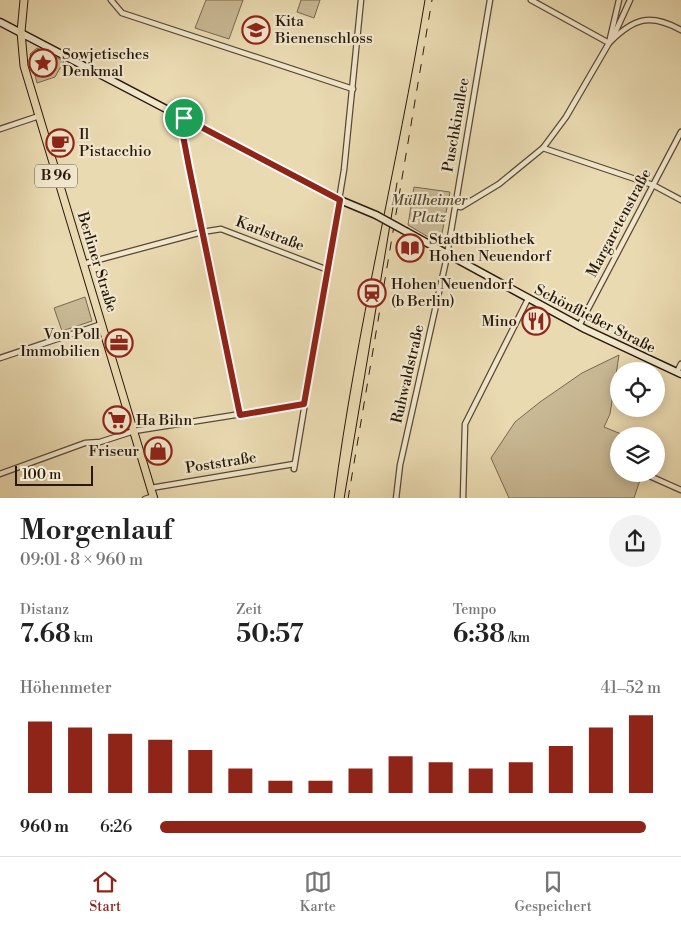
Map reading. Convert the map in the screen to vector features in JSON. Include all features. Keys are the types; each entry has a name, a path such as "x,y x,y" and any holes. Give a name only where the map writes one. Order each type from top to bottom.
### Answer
{"main road":[{"name":"B 96","path":"22,32 24,0"},
{"name":"Schönfließer Straße","path":"0,22 340,200 376,215 446,255 579,326 679,373"},
{"name":"Berliner Straße","path":"22,32 24,62 38,116 154,497"}],"street":[{"path":"111,0 122,13 352,89"},
{"path":"0,474 85,443 100,442 134,431 304,404 340,200 360,0"},
{"name":"Puschkinallee","path":"446,255 490,0"},
{"path":"531,0 609,43"},
{"path":"609,43 620,0"},
{"path":"455,206 461,206 499,184 543,148 566,117 609,43 630,0"},
{"path":"609,43 628,25 642,20 670,24 681,30"},
{"path":"0,129 38,116"},
{"path":"184,118 181,125 240,415"},
{"name":"Margaretenstraße","path":"579,326 681,132"},
{"path":"543,148 653,185 681,200"},
{"name":"Karlstraße","path":"83,264 202,232 221,229 328,270"},
{"name":"Ruhwaldstraße","path":"396,498 400,466 446,255"},
{"path":"463,498 465,424 528,299"},
{"path":"0,358 102,324"},
{"path":"679,373 681,364"},
{"name":"Poststraße","path":"151,488 294,466 304,404"},
{"path":"663,482 681,490"},
{"path":"146,498 154,497"}],"green space":[{"path":"206,0 243,0 229,39 195,28"},
{"path":"301,0 320,0 314,18 297,12"},
{"path":"37,48 64,61 55,77 37,83 30,54"},
{"name":"Müllheimer Platz","path":"414,187 450,192 440,244 408,225"},
{"path":"85,297 92,321 62,331 54,308"},
{"path":"619,355 618,362 610,362 610,414 604,427 610,429 610,482 639,482 634,498 509,498 491,458 515,422 582,373"}],"tram line":[{"path":"334,498 365,311 425,0"},
{"path":"344,498 397,183"}],"railway":[{"path":"348,498 432,0"}],"place":[{"name":"Kita Bienenschloss","path":"256,30"},
{"name":"Sowjetisches Denkmal","path":"43,63"},
{"name":"Il Pistacchio","path":"60,143"},
{"name":"Stadtbibliothek Hohen Neuendorf","path":"410,248"},
{"name":"Hohen Neuendorf (b Berlin)","path":"372,293"},
{"name":"Mino","path":"536,321"},
{"name":"Von Poll Immobilien","path":"119,343"},
{"name":"Ha Bihn","path":"117,420"},
{"name":"Friseur","path":"158,451"}],"route":[{"path":"184,118 340,200 304,404 240,415 181,125 184,118"}]}
